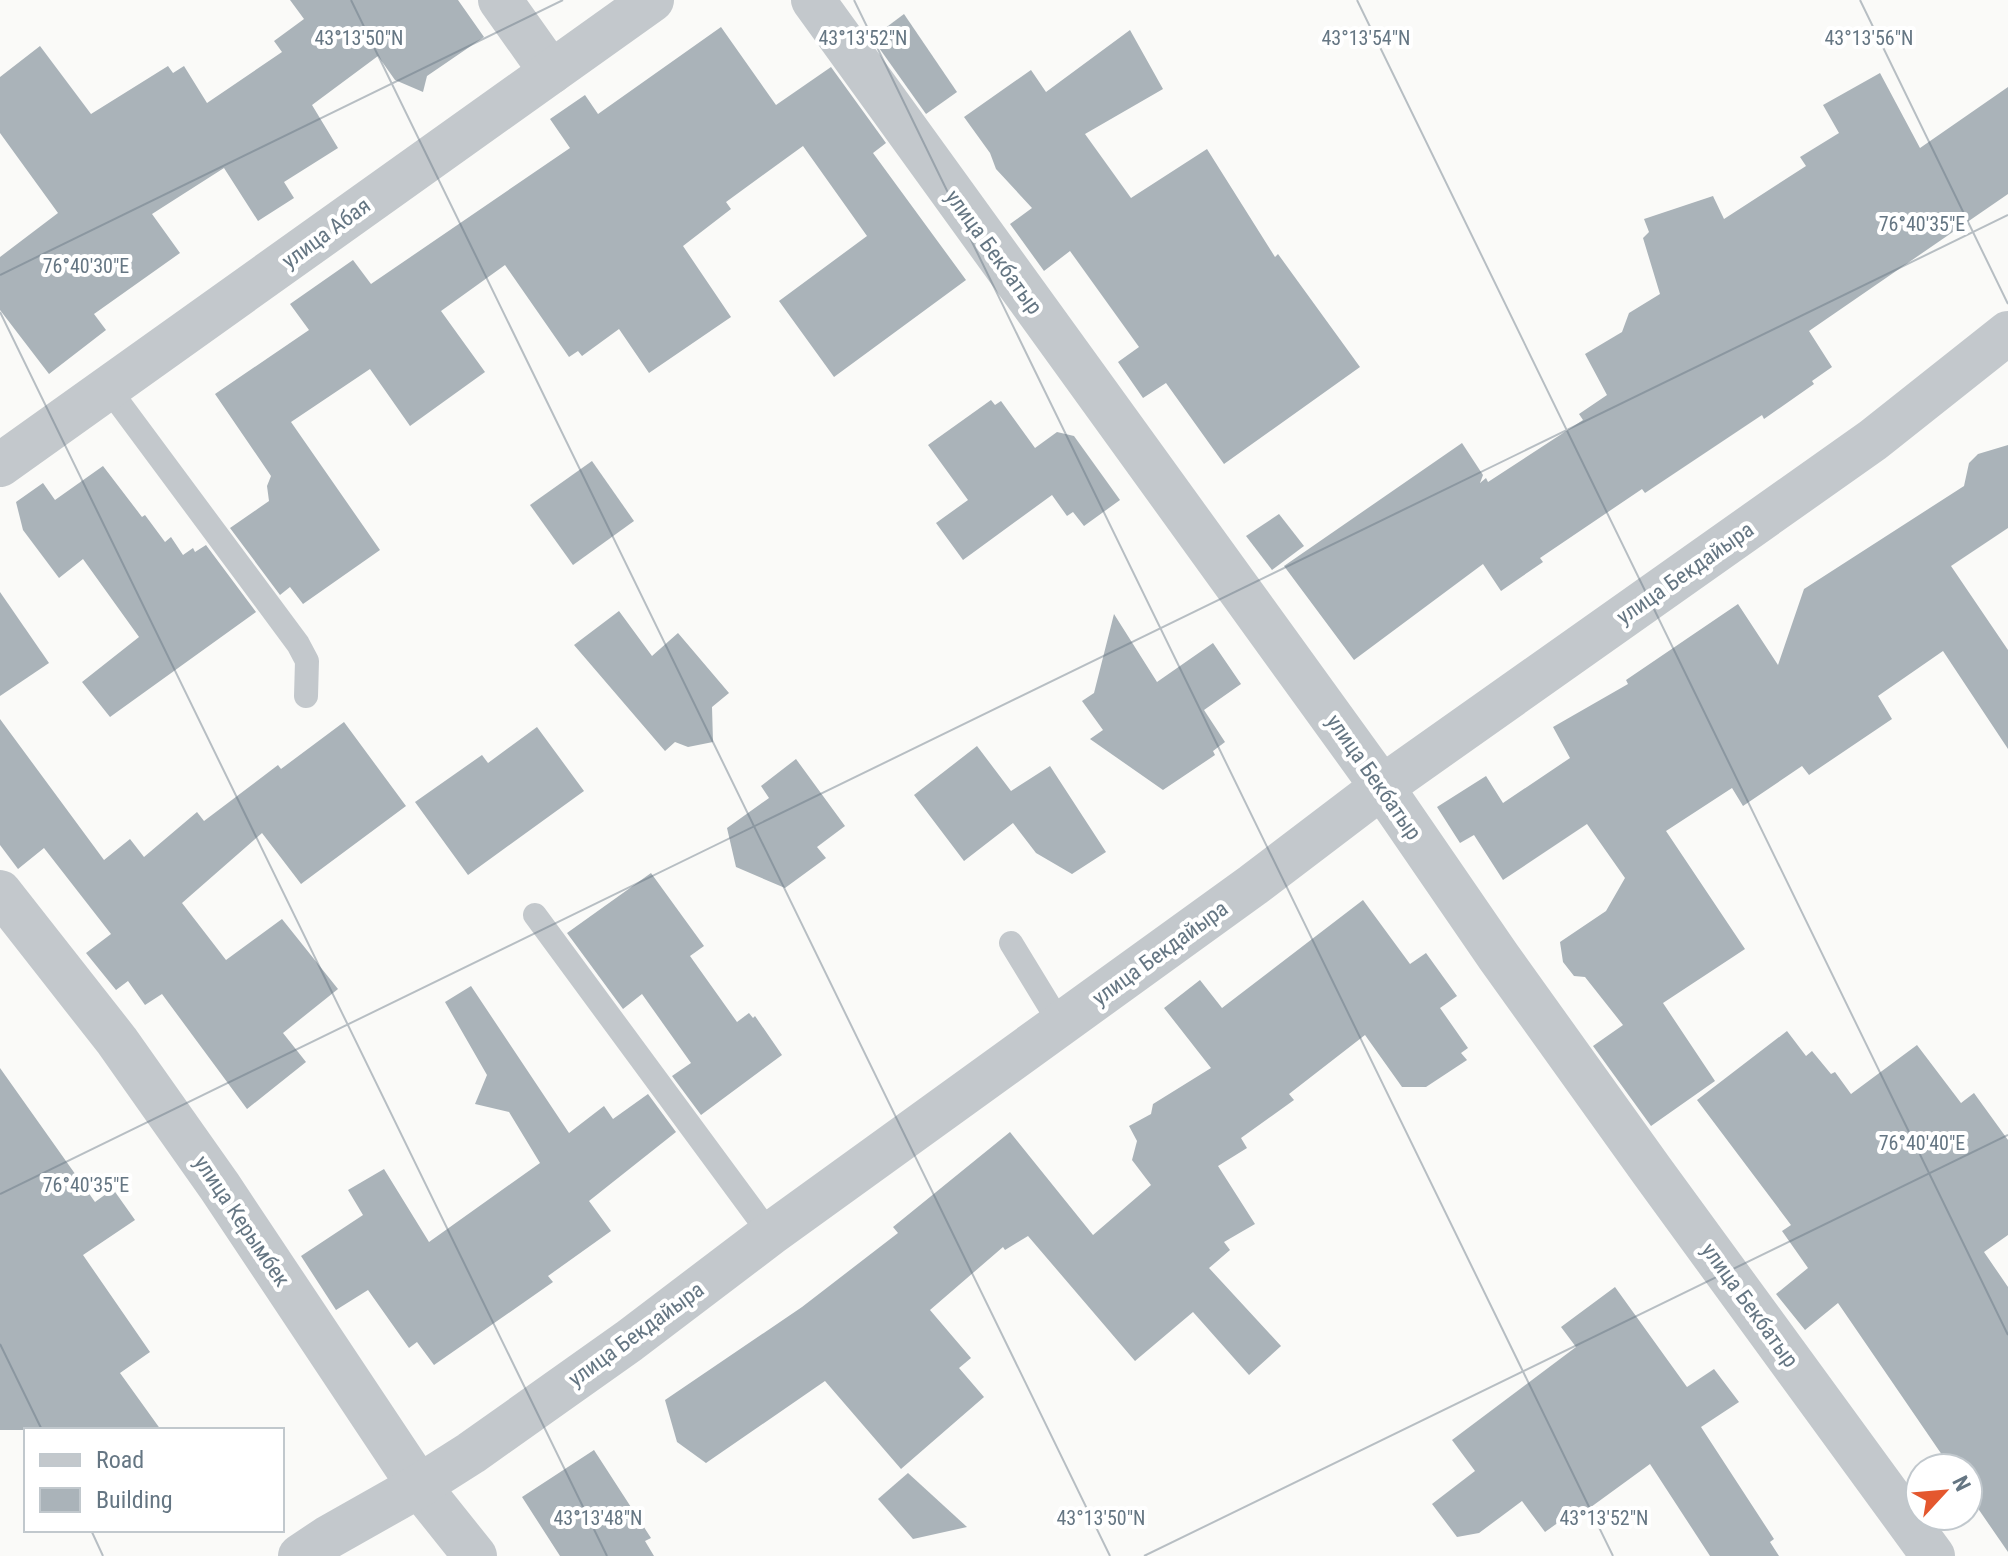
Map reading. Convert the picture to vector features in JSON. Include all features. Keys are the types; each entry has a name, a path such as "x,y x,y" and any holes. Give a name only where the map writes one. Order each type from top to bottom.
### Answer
{"street":[{"path":"500,0 551,72"},
{"name":"улица Абая","path":"0,465 652,0"},
{"name":"улица Бекбатыр","path":"813,0 1382,787 1643,1158 1933,1556"},
{"name":"улица Бекдайыра","path":"300,1556 471,1453 629,1341 770,1234 1061,1025 1382,787 1873,440 2008,333"},
{"name":"улица Керымбек","path":"0,892 117,1041 220,1187 419,1486 475,1556"}],"lane":[{"path":"108,388 298,644 307,661 306,696"},
{"path":"535,915 770,1234"},
{"path":"1011,943 1061,1025"}],"building":[{"path":"290,0 458,0 484,37 427,76 423,92 395,80 378,56 312,105 338,148 284,182 294,198 258,221 224,168 152,214 180,253 94,314 106,330 49,374 0,310 0,257 58,213 0,133 0,77 40,46 91,114 168,66 173,73 184,66 207,103 282,52 274,41 304,19"},
{"path":"904,14 957,92 926,114 872,38"},
{"path":"721,27 776,105 831,67 886,143 873,153 966,280 834,377 779,301 867,236 803,146 726,202 731,209 683,246 731,317 649,373 619,329 582,356 578,351 569,357 505,265 441,311 485,372 410,426 370,369 291,422 380,550 303,604 290,587 280,595 230,528 269,501 267,486 271,476 215,394 309,330 290,304 353,260 371,284 570,148 550,119 585,95 598,114"},
{"path":"1130,30 1163,89 1085,134 1131,198 1207,149 1275,257 1278,254 1360,367 1224,464 1166,383 1143,398 1118,362 1139,347 1070,251 1044,271 1010,224 1032,208 996,169 990,153 964,117 1031,70 1046,92"},
{"path":"1880,73 1920,148 2008,87 2008,194 1809,331 1832,367 1812,381 1814,384 1645,493 1642,489 1540,558 1543,562 1501,591 1483,564 1354,660 1284,566 1462,443 1483,475 1480,483 1486,478 1488,482 1583,420 1579,414 1607,395 1585,354 1622,332 1629,313 1660,294 1643,238 1649,232 1644,219 1713,196 1724,219 1806,166 1800,157 1839,133 1823,105"},
{"path":"991,400 995,405 1001,401 1035,448 1057,432 1074,436 1120,500 1084,526 1073,512 1067,516 1052,495 963,560 936,523 968,500 928,445"},
{"path":"2008,445 2008,528 1951,566 2008,650 2008,749 1943,651 1878,696 1892,719 1809,775 1802,766 1743,806 1732,788 1666,831 1745,949 1663,1003 1715,1081 1651,1126 1593,1046 1623,1025 1585,977 1574,976 1563,962 1560,942 1606,911 1625,878 1587,824 1503,880 1474,835 1460,843 1437,807 1486,776 1503,803 1570,758 1553,727 1628,684 1626,680 1738,604 1778,665 1804,589 1964,486 1969,463 1978,454"},
{"path":"592,461 634,521 573,565 530,505"},
{"path":"103,466 165,542 171,537 183,555 193,548 195,552 206,545 256,612 110,717 82,682 139,637 83,559 59,578 23,530 16,502 43,483 55,500"},
{"path":"1279,514 1304,546 1272,570 1246,536"},
{"path":"0,592 49,663 0,696"},
{"path":"619,611 652,656 678,633 729,693 712,707 713,742 688,747 675,742 665,751 574,645"},
{"path":"1114,614 1157,682 1213,643 1241,684 1204,710 1225,742 1213,751 1215,755 1163,790 1090,739 1103,730 1082,701 1094,693"},
{"path":"0,719 104,860 130,839 144,857 197,812 204,821 278,765 281,769 344,722 406,806 301,884 262,833 182,903 226,960 282,919 338,989 283,1033 306,1062 247,1109 162,994 145,1005 128,981 116,990 86,953 111,934 44,848 18,869 0,845"},
{"path":"537,727 584,791 468,875 415,802 482,755 488,763"},
{"path":"977,746 1011,791 1050,766 1106,852 1072,874 1036,853 1013,823 964,861 914,795"},
{"path":"796,759 845,826 817,847 826,858 785,888 736,867 727,828 769,798 761,786"},
{"path":"651,873 704,946 690,956 737,1022 749,1013 753,1018 755,1016 782,1055 701,1115 672,1076 691,1063 642,994 623,1009 567,933"},
{"path":"1363,900 1410,964 1426,953 1457,996 1440,1008 1468,1048 1461,1053 1467,1060 1426,1087 1402,1087 1365,1035 1289,1094 1294,1100 1241,1138 1247,1148 1218,1166 1255,1224 1224,1242 1230,1250 1209,1268 1281,1346 1249,1375 1193,1312 1135,1361 1028,1236 1005,1250 1003,1247 930,1310 971,1358 959,1368 984,1397 901,1469 825,1381 706,1463 677,1442 665,1400 802,1307 898,1233 893,1227 1010,1132 1093,1235 1151,1185 1132,1160 1137,1141 1129,1126 1151,1114 1153,1104 1211,1068 1164,1008 1200,980 1222,1008"},
{"path":"471,986 569,1133 604,1106 613,1119 648,1094 676,1132 589,1201 611,1231 548,1276 553,1282 434,1365 417,1342 409,1348 368,1290 336,1310 301,1256 363,1215 348,1190 384,1169 429,1242 540,1163 509,1112 475,1104 487,1075 445,1002"},
{"path":"1787,1031 1806,1056 1812,1051 1831,1074 1835,1072 1851,1094 1917,1045 1961,1103 1974,1093 2008,1140 2008,1235 1984,1252 2008,1287 2008,1552 1984,1517 1984,1452 1940,1452 1838,1303 1805,1330 1776,1294 1808,1268 1782,1231 1791,1225 1697,1100"},
{"path":"0,1068 95,1202 113,1189 135,1220 83,1255 150,1352 120,1373 160,1428 0,1430"},
{"path":"1615,1287 1687,1387 1714,1369 1739,1402 1701,1427 1774,1539 1770,1542 1779,1556 1710,1556 1650,1464 1569,1523 1566,1517 1545,1532 1522,1501 1479,1533 1457,1537 1432,1504 1475,1471 1452,1440 1576,1347 1561,1327"},
{"path":"594,1450 651,1538 645,1541 654,1556 560,1556 522,1497"},
{"path":"908,1473 967,1527 913,1539 878,1499"}]}
